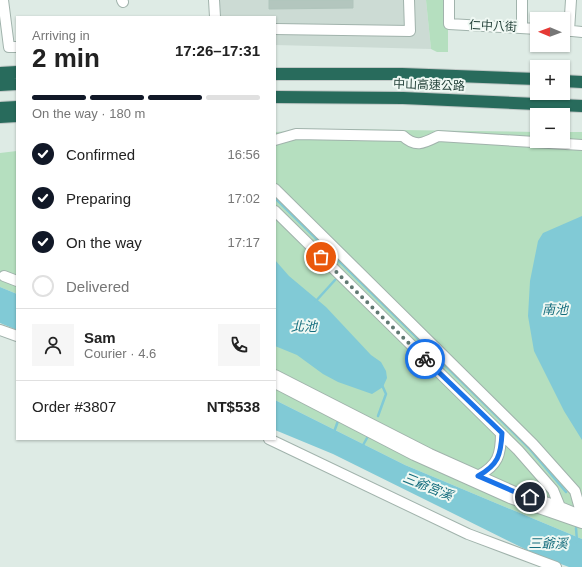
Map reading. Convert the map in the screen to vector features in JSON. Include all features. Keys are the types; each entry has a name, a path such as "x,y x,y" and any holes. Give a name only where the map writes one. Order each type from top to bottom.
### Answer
{"highway":[{"path":"276,70 322,73"},
{"path":"0,73 16,72"},
{"name":"中山高速公路","path":"276,74 322,73 530,79"},
{"path":"570,81 582,82"},
{"path":"0,85 16,84"},
{"name":"中山高速公路","path":"276,97 403,98 582,106"},
{"path":"0,108 16,107"},
{"path":"0,117 16,116"}],"street":[{"path":"214,0 215,16"},
{"path":"276,29 410,31 409,0"},
{"name":"仁中八街","path":"449,0 449,24 530,29"},
{"path":"522,0 522,28"},
{"path":"569,12 571,0"},
{"path":"2,4 13,47"},
{"path":"570,31 582,32"},
{"path":"276,140 296,134 403,136 410,143 422,144 438,136 582,145"},
{"path":"276,190 533,444 575,491 582,516"},
{"path":"276,212 502,433 554,490 560,507"},
{"path":"4,276 16,281"},
{"path":"0,330 16,336"},
{"path":"276,376 430,454 515,492 582,516"},
{"path":"276,384 414,455 510,498 582,523"},
{"path":"478,476 491,469 501,451 502,433"},
{"path":"271,440 468,534 556,567"}],"shaded area":[{"path":"218,0 426,0 431,49 276,45 276,16 218,16"}],"green space":[{"path":"426,0 448,0 448,52 437,52 431,49"},
{"path":"329,129 530,132 530,148 570,148 570,132 582,132 582,539 405,465 276,400 276,132"},
{"path":"16,151 16,294 0,287 0,153"}],"water":[{"name":"南池","path":"582,216 582,440 564,411 534,351 528,316 530,281 538,241 543,233"},
{"name":"北池","path":"276,261 289,276 326,307 371,355 381,362 386,371 387,378 383,387 372,394 338,382 323,374 297,355 276,346"},
{"path":"0,287 16,294 16,330 0,323"},
{"name":"三爺溪","path":"276,400 405,465 582,539 582,567 569,567 539,556 333,454 276,430"}],"building":[{"path":"269,0 353,0 353,8 269,9"}],"waterway":[{"path":"276,199 529,448 566,492"},
{"path":"315,302 335,280"},
{"path":"378,416 386,394 382,385"},
{"path":"334,432 338,421"},
{"path":"362,447 367,438"},
{"path":"576,528 577,541"}],"way so far":[{"path":"321,257 425,359"}],"route":[{"path":"425,359 502,433 501,451 491,469 478,476 530,497"}],"water label":[{"name":"三爺宮溪","path":"428,486"}]}
